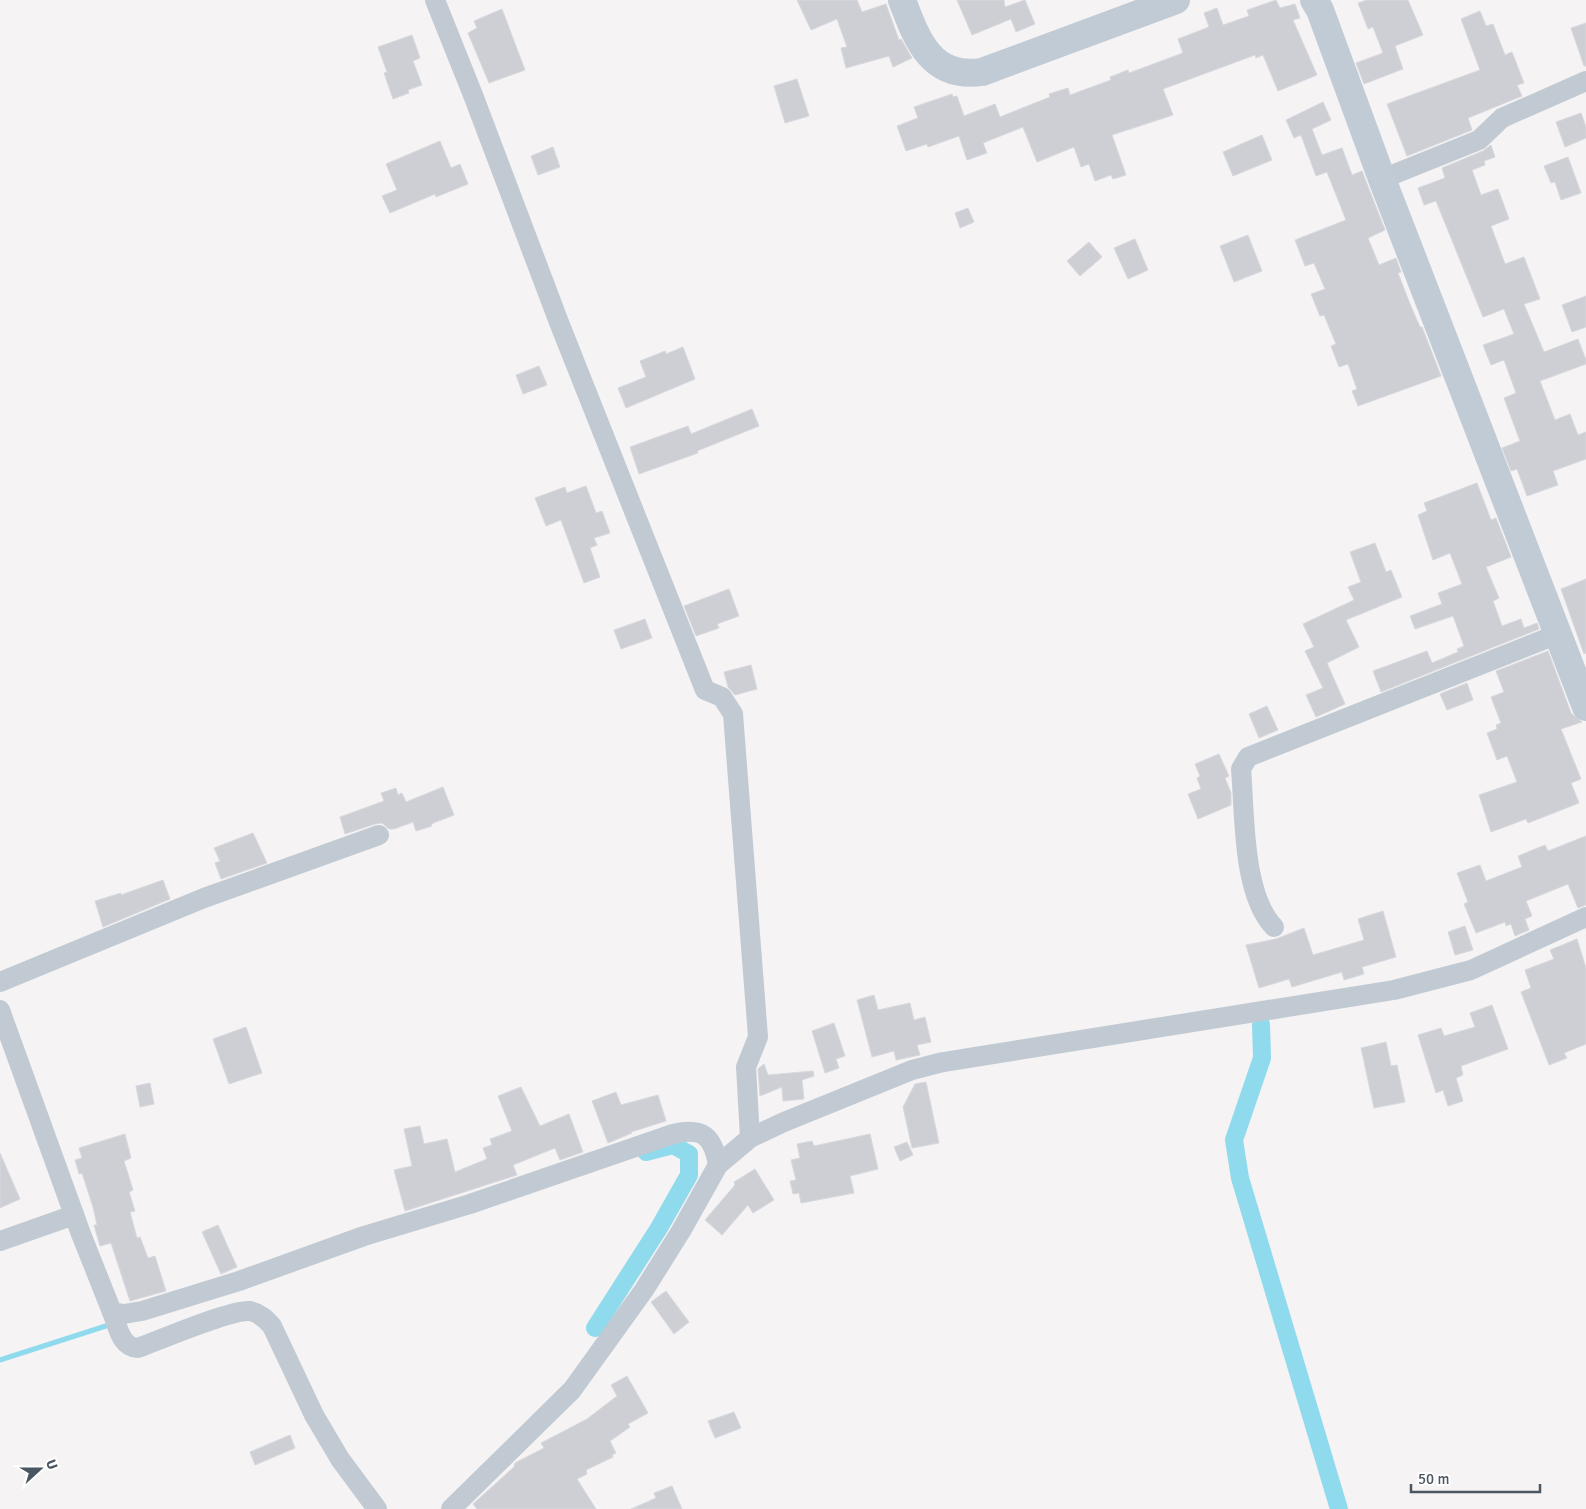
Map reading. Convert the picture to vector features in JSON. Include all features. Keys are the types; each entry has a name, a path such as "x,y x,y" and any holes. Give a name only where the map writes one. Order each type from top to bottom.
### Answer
{"street":[{"path":"435,0 474,95 560,325 705,690 722,697 733,714 758,1037 746,1067 750,1138"},
{"path":"902,0 911,25 925,50 948,70 965,74 982,72 1176,0"},
{"path":"1314,0 1320,10 1382,179 1586,707"},
{"path":"1382,179 1479,140 1502,118 1586,81"},
{"path":"1274,928 1265,918 1252,880 1241,769 1248,757 1558,634"},
{"path":"0,982 204,898 379,835"},
{"path":"451,1509 572,1390 644,1290 681,1231 718,1165 750,1138 888,1079 944,1062 1394,990 1471,970 1586,917"},
{"path":"0,1010 74,1215 124,1342 130,1348 138,1348 231,1314 249,1311 263,1316 272,1326 314,1415 340,1459 377,1509"},
{"path":"116,1322 124,1314 142,1311 239,1281 364,1236 470,1204 682,1132 692,1130 704,1134 715,1146 718,1165"},
{"path":"0,1241 74,1215"}],"building":[{"path":"797,0 857,0 862,12 886,4 899,40 901,39 912,58 893,67 889,56 846,68 841,48 847,47 837,19 811,30"},
{"path":"957,0 1004,0 1005,7 1025,0 1035,24 1016,32 1011,19 972,35"},
{"path":"1276,0 1280,8 1295,4 1300,18 1293,20 1317,75 1278,91 1263,55 1256,58 1255,55 1163,89 1173,115 1112,135 1126,175 1113,179 1111,175 1095,181 1089,164 1081,167 1074,147 1037,162 1023,127 983,143 987,153 967,160 959,136 928,147 927,144 906,151 897,126 918,118 914,107 952,94 953,97 957,96 964,116 995,104 1000,117 1050,97 1049,94 1068,88 1070,95 1111,80 1110,77 1128,70 1129,73 1183,53 1178,39 1209,27 1204,13 1217,8 1223,25 1249,16 1247,10"},
{"path":"1367,0 1408,0 1423,35 1395,46 1403,69 1364,84 1356,63 1383,53 1373,27 1368,29 1358,3"},
{"path":"502,9 525,70 489,83 468,33 477,28 474,21"},
{"path":"1480,11 1486,26 1493,24 1505,55 1512,52 1524,83 1517,85 1522,96 1468,118 1472,130 1407,156 1387,104 1480,70 1461,19"},
{"path":"1586,23 1586,66 1584,66 1571,28"},
{"path":"412,35 420,58 413,61 422,85 408,90 409,93 393,99 384,73 387,72 378,47"},
{"path":"797,79 809,116 785,123 774,86"},
{"path":"1323,102 1331,120 1312,129 1322,155 1342,148 1352,175 1362,171 1385,230 1368,238 1379,265 1396,258 1401,272 1398,273 1441,376 1358,406 1352,391 1357,389 1348,364 1339,367 1331,346 1336,344 1324,315 1320,316 1311,294 1325,289 1314,263 1305,266 1295,240 1346,220 1327,172 1316,176 1301,135 1294,138 1286,120"},
{"path":"1581,113 1586,127 1586,138 1565,147 1556,122"},
{"path":"1262,135 1272,160 1233,176 1223,152"},
{"path":"440,141 451,168 460,164 468,184 436,197 435,194 390,213 382,196 397,190 386,164"},
{"path":"1491,145 1495,157 1484,161 1485,165 1472,170 1481,195 1498,189 1509,219 1491,226 1505,264 1524,257 1540,299 1524,304 1544,352 1578,339 1586,360 1586,364 1540,381 1555,420 1570,414 1578,435 1586,432 1586,459 1553,471 1558,485 1527,496 1517,469 1511,471 1502,448 1520,441 1504,398 1516,393 1504,360 1491,365 1483,345 1514,334 1504,309 1483,317 1436,201 1424,205 1418,188 1445,178 1442,168 1483,151"},
{"path":"553,147 560,167 538,175 531,156"},
{"path":"1568,157 1581,193 1561,200 1555,182 1551,183 1544,166"},
{"path":"968,208 974,222 960,228 955,213"},
{"path":"1248,235 1262,271 1234,282 1220,246"},
{"path":"1135,239 1148,270 1128,279 1114,248"},
{"path":"1089,242 1102,257 1080,276 1067,261"},
{"path":"1586,296 1586,327 1572,332 1562,305"},
{"path":"683,347 695,379 626,408 618,388 646,377 640,361 665,351 666,354"},
{"path":"539,366 547,385 523,394 516,375"},
{"path":"752,409 759,426 697,451 698,453 639,474 630,447 688,426 691,434"},
{"path":"1477,483 1491,520 1496,518 1511,557 1486,567 1499,598 1493,601 1502,626 1521,619 1524,628 1537,623 1539,629 1381,692 1373,671 1427,651 1432,663 1458,652 1457,649 1464,646 1453,616 1415,629 1410,616 1442,604 1438,593 1462,584 1450,553 1433,560 1418,515 1427,511 1424,503"},
{"path":"586,486 596,513 602,511 610,533 594,538 597,545 590,548 600,577 584,583 561,520 546,526 535,498 565,487 567,493"},
{"path":"1375,543 1386,572 1391,570 1402,597 1346,620 1359,647 1327,663 1345,704 1316,717 1306,695 1323,688 1305,651 1314,647 1303,624 1354,600 1348,587 1361,582 1350,552"},
{"path":"1586,579 1586,653 1584,654 1561,589"},
{"path":"729,589 739,616 717,624 719,628 696,636 684,606"},
{"path":"645,619 652,638 621,649 614,630"},
{"path":"1548,651 1571,713 1582,722 1561,729 1581,779 1571,783 1579,803 1528,823 1526,819 1491,832 1479,795 1517,782 1507,756 1497,760 1487,733 1497,729 1496,725 1501,723 1491,697 1504,692 1496,671"},
{"path":"751,665 757,689 735,695 728,687 724,672"},
{"path":"1467,683 1473,700 1447,710 1440,694"},
{"path":"1267,706 1278,730 1259,738 1249,714"},
{"path":"1219,754 1229,776 1225,778 1231,793 1231,805 1198,819 1188,794 1201,789 1197,778 1200,776 1195,764"},
{"path":"443,787 454,815 431,824 432,826 416,831 413,822 394,829 389,829 382,823 345,834 340,817 384,801 381,793 396,788 398,795 402,793 406,802"},
{"path":"253,833 267,863 221,879 215,863 220,861 214,848"},
{"path":"1586,836 1586,905 1578,908 1568,884 1526,901 1532,916 1525,919 1529,930 1515,936 1511,924 1506,926 1505,922 1476,933 1464,904 1468,902 1457,873 1480,865 1486,881 1522,867 1518,856 1545,845 1548,851"},
{"path":"163,880 170,899 103,927 95,901 121,893 121,895"},
{"path":"1383,911 1396,957 1362,967 1364,974 1344,980 1342,972 1292,987 1289,979 1259,988 1246,945 1276,939 1304,928 1313,955 1364,940 1358,919"},
{"path":"1465,926 1473,950 1455,955 1448,932"},
{"path":"1577,939 1586,968 1586,1044 1564,1053 1567,1058 1549,1065 1521,992 1531,988 1525,970 1554,959 1550,950"},
{"path":"874,995 878,1010 910,1003 914,1020 925,1017 931,1042 917,1045 920,1055 896,1060 894,1051 872,1057 857,1000"},
{"path":"1492,1005 1508,1049 1461,1066 1463,1075 1456,1078 1463,1101 1448,1106 1443,1090 1436,1093 1418,1035 1441,1028 1444,1036 1475,1027 1470,1013"},
{"path":"834,1023 845,1056 836,1059 839,1068 825,1073 812,1031"},
{"path":"246,1027 262,1073 229,1084 213,1039"},
{"path":"1386,1042 1391,1066 1397,1065 1405,1102 1374,1108 1361,1048"},
{"path":"764,1064 768,1075 813,1071 814,1076 802,1080 804,1099 783,1101 782,1087 760,1096 758,1069"},
{"path":"926,1082 939,1143 912,1148 903,1107 915,1084"},
{"path":"150,1083 154,1104 140,1107 136,1086"},
{"path":"521,1087 540,1126 569,1114 583,1152 560,1160 555,1148 513,1165 517,1175 405,1211 394,1170 412,1166 404,1129 420,1126 424,1144 447,1139 455,1172 487,1159 483,1148 492,1145 490,1139 512,1131 498,1096"},
{"path":"616,1092 621,1105 658,1095 666,1121 631,1132 608,1143 592,1101"},
{"path":"125,1134 131,1158 124,1161 133,1190 129,1192 135,1211 130,1212 137,1238 140,1237 148,1258 155,1256 166,1291 130,1301 111,1243 100,1246 94,1225 97,1225 93,1207 82,1173 79,1174 75,1160 82,1158 79,1148"},
{"path":"870,1134 878,1169 850,1176 854,1193 801,1203 799,1193 793,1194 790,1181 796,1180 791,1160 800,1158 797,1144 812,1141 814,1146"},
{"path":"907,1142 913,1155 900,1161 894,1147"},
{"path":"0,1153 20,1199 0,1208"},
{"path":"755,1169 774,1200 753,1213 748,1205 722,1235 705,1220 735,1185 734,1182"},
{"path":"218,1225 237,1267 221,1274 202,1232"},
{"path":"666,1291 689,1322 674,1334 651,1302"},
{"path":"627,1376 648,1413 628,1424 630,1427 610,1441 616,1453 612,1455 613,1457 586,1470 587,1474 577,1479 596,1509 477,1509 473,1504 514,1467 515,1463 544,1448 541,1443 587,1419 617,1396 611,1385"},
{"path":"734,1412 741,1428 715,1438 708,1421"},
{"path":"290,1435 295,1448 255,1465 250,1452"},
{"path":"672,1486 682,1509 631,1509 656,1498 654,1493"}],"waterway":[{"path":"1261,1024 1262,1058 1234,1140 1240,1178 1339,1509"},
{"path":"595,1328 659,1228 689,1175 689,1154 673,1145 646,1152"},
{"path":"0,1360 112,1324"}]}
